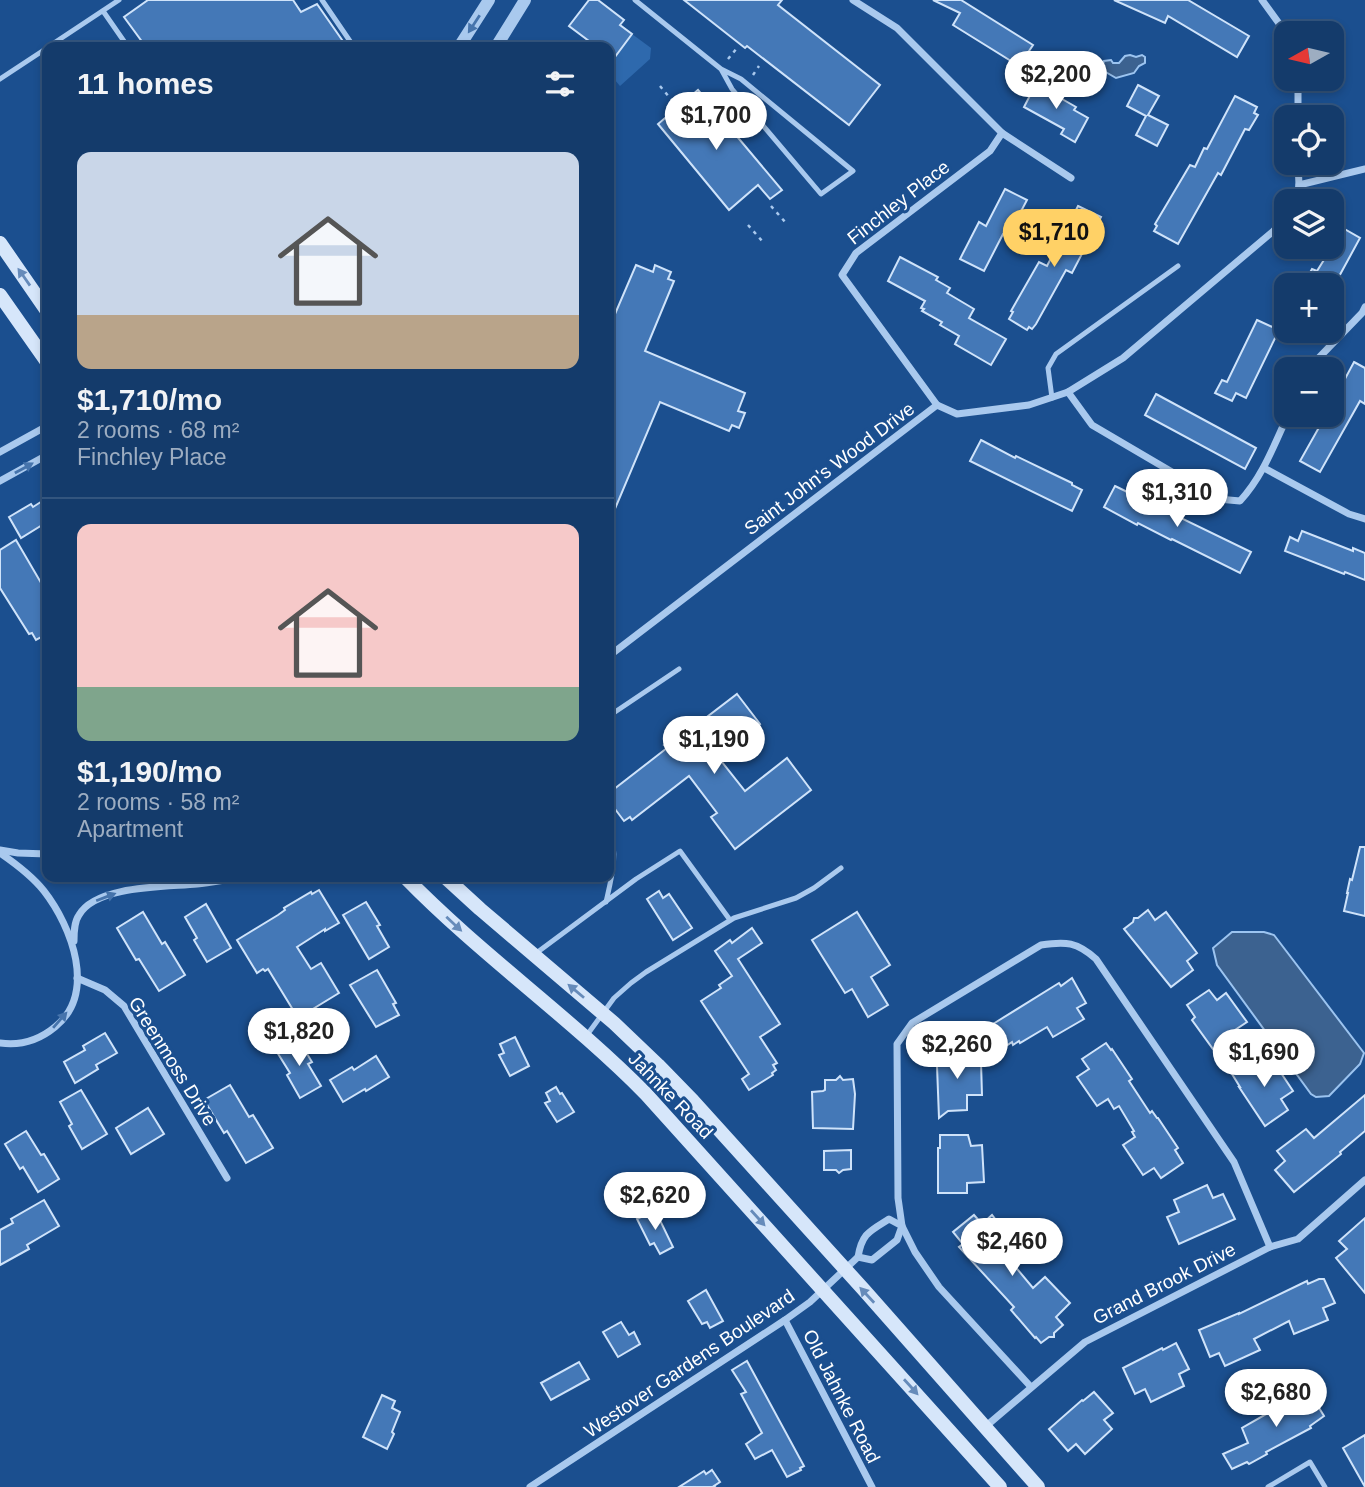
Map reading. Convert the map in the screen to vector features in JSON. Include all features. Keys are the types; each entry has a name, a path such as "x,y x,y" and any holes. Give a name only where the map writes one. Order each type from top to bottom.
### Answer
{"main road":[{"path":"0,243 42,304"},
{"path":"0,295 42,355"},
{"name":"Jahnke Road","path":"410,882 473,942 585,1037 646,1094 1000,1487"},
{"name":"Jahnke Road","path":"450,882 603,1014 693,1101 1038,1487"}],"street":[{"path":"462,42 489,0"},
{"path":"499,42 525,0"},
{"path":"853,0 897,28 1002,133 1071,178"},
{"path":"1262,0 1277,21"},
{"name":"Finchley Place","path":"937,405 842,275 856,253 990,151 1002,133"},
{"path":"1298,185 1365,169"},
{"path":"1298,175 1298,189"},
{"name":"Saint John's Wood Drive","path":"614,652 937,405 957,414 1029,405 1068,393 1123,358 1274,231"},
{"path":"1320,357 1365,307"},
{"path":"1068,393 1092,425 1218,499 1240,501 1251,489 1283,427"},
{"path":"0,452 42,429"},
{"path":"0,481 42,457"},
{"path":"1264,468 1349,514 1365,519"},
{"path":"0,851 42,854"},
{"path":"0,851 46,893 65,926 74,949"},
{"path":"0,1043 30,1042 49,1032 59,1024 74,1001 77,978 74,930 79,914 85,908 99,899 131,890 211,882"},
{"path":"1031,1387 939,1287 915,1252 902,1226 898,1198 897,1044 912,1023 1041,946 1063,942 1085,948 1097,959 1234,1162 1270,1247"},
{"name":"Greenmoss Drive","path":"77,978 105,990 124,1006 227,1178"},
{"name":"Grand Brook Drive","path":"985,1427 1085,1342 1270,1247 1298,1239 1365,1180"},
{"path":"889,1219 902,1226 897,1240 872,1261 858,1257 860,1241 873,1229 889,1219"},
{"name":"Westover Gardens Boulevard","path":"530,1487 785,1320 810,1302 858,1257"},
{"name":"Old Jahnke Road","path":"785,1320 872,1487"}],"lane":[{"path":"56,42 119,0"},
{"path":"322,0 351,42"},
{"path":"635,0 721,69 741,79 853,171 821,194 732,89 721,69"},
{"path":"103,11 125,42"},
{"path":"0,79 42,51"},
{"path":"1052,398 1048,368 1056,354 1178,266"},
{"path":"614,713 679,669"},
{"path":"534,955 636,879 680,851 730,920"},
{"path":"585,1037 614,999 631,983 730,920 796,898 841,868"},
{"path":"606,902 611,882"},
{"path":"1268,1487 1310,1462 1325,1487"}],"path":[{"path":"728,60 737,48"},
{"path":"750,78 759,66"},
{"path":"660,86 675,104"},
{"path":"771,206 786,223"},
{"path":"748,225 763,242"}],"shaded area":[{"path":"632,34 651,48 650,59 620,86 614,79 614,58"},
{"path":"1125,56 1145,57 1145,63 1134,73 1116,78 1102,68 1104,61 1119,63"},
{"path":"1232,932 1264,932 1274,935 1364,1053 1360,1064 1329,1096 1316,1097 1311,1094 1217,965 1213,948"}],"building":[{"path":"148,0 293,0 301,12 317,4 344,42 142,42 124,17"},
{"path":"589,0 598,0 624,20 620,25 632,34 614,58 614,42 590,42 569,26"},
{"path":"684,0 782,0 778,5 880,85 849,125"},
{"path":"933,0 961,0 1033,45 1019,66 953,25 960,13"},
{"path":"1114,0 1188,0 1249,36 1237,57 1168,16 1165,23"},
{"path":"1037,82 1088,118 1075,142 1061,134 1064,129 1024,107"},
{"path":"1138,85 1159,96 1148,115 1168,125 1157,146 1136,135 1146,116 1127,106"},
{"path":"698,90 782,190 770,199 758,185 729,210 658,124"},
{"path":"1235,96 1257,107 1254,113 1258,115 1249,130 1245,129 1221,175 1218,173 1178,244 1154,231 1157,226 1155,224 1190,165 1195,167 1204,148 1207,149"},
{"path":"1005,189 1027,200 1008,236 1003,234 984,271 960,259 979,222 986,226"},
{"path":"1078,206 1101,217 1072,273 1066,270 1036,324 1027,330 1009,319 1013,312 1011,311 1039,262 1047,266"},
{"path":"1344,229 1360,238 1341,273 1310,273 1312,269 1317,271 1324,259 1344,259"},
{"path":"900,257 938,277 936,280 950,288 947,293 974,309 969,318 1006,339 991,365 955,344 959,336 922,311 925,301 888,281"},
{"path":"636,265 653,272 655,265 671,272 668,279 674,281 645,351 745,393 738,411 745,413 739,428 732,425 729,431 660,402 614,511 614,316"},
{"path":"1257,320 1274,328 1274,340 1246,398 1236,393 1232,401 1215,393 1222,380 1227,382"},
{"path":"1354,362 1365,368 1365,404 1360,401 1320,472 1300,461 1319,427 1344,427 1344,381"},
{"path":"1156,394 1256,448 1245,469 1145,415"},
{"path":"981,440 1082,490 1072,511 970,461"},
{"path":"1115,486 1251,552 1240,573 1104,507"},
{"path":"42,501 42,525 21,538 9,517 31,504 33,507"},
{"path":"1302,531 1365,553 1365,580 1285,551 1290,537 1298,541"},
{"path":"16,540 42,584 42,637 36,640 32,633 29,634 0,588 0,550"},
{"path":"737,694 760,724 718,757 745,791 787,758 811,790 735,849 711,817 717,813 689,776 632,820 630,817 624,821 614,808 614,789 667,748 664,745 693,723 695,726"},
{"path":"1360,847 1365,847 1365,916 1344,911"},
{"path":"319,890 339,923 297,947 311,969 321,963 339,993 298,1018 268,969 257,973 237,940 278,915 284,908"},
{"path":"659,891 663,898 669,894 692,928 673,940 647,899"},
{"path":"366,902 389,947 369,959 343,915"},
{"path":"206,904 231,948 207,962 185,917"},
{"path":"1148,910 1155,920 1166,912 1197,953 1187,961 1193,970 1171,987 1124,929 1134,918"},
{"path":"143,912 185,975 159,991 117,928"},
{"path":"857,912 890,965 871,977 888,1005 868,1017 852,989 845,993 812,940"},
{"path":"752,928 762,943 738,959 780,1024 760,1037 777,1063 773,1065 776,1070 773,1075 749,1090 742,1079 749,1074 701,1001 721,988 719,985 732,976 715,951 730,940 732,943"},
{"path":"377,970 396,1003 393,1004 399,1015 376,1027 350,985"},
{"path":"1072,978 1086,1003 1077,1008 1084,1019 1053,1037 1047,1027 1020,1043 1019,1041 1013,1045 1012,1042 1006,1046 993,1024 1059,983 1061,986"},
{"path":"1209,990 1217,1000 1226,993 1247,1022 1235,1030 1245,1045 1218,1056 1192,1020 1195,1017 1187,1005"},
{"path":"105,1033 117,1053 96,1065 98,1069 75,1083 64,1062 85,1050 83,1046"},
{"path":"515,1037 529,1066 510,1076 499,1055 504,1053 500,1044"},
{"path":"298,1039 312,1062 308,1064 321,1086 300,1098 287,1075 290,1073 277,1052"},
{"path":"1106,1043 1132,1079 1129,1081 1150,1113 1152,1111 1158,1118 1178,1148 1175,1150 1183,1163 1161,1178 1154,1168 1143,1175 1123,1145 1135,1137 1119,1106 1114,1109 1108,1099 1097,1106 1077,1077 1089,1069 1082,1059"},
{"path":"954,1047 956,1051 969,1051 968,1062 981,1062 982,1095 967,1095 967,1110 948,1111 939,1118 937,1066 942,1066 941,1051 951,1051"},
{"path":"376,1056 389,1077 343,1102 330,1080 352,1067 354,1070"},
{"path":"1256,1058 1263,1068 1273,1061 1293,1091 1281,1099 1288,1110 1265,1126 1232,1074"},
{"path":"840,1076 843,1080 853,1079 853,1129 813,1128 812,1092 825,1090 825,1080 836,1080"},
{"path":"230,1085 249,1117 253,1115 273,1148 246,1163 204,1100"},
{"path":"556,1087 574,1112 557,1122 545,1103 550,1101 546,1093"},
{"path":"81,1090 107,1134 82,1149 60,1102"},
{"path":"1365,1095 1365,1131 1294,1192 1275,1170 1285,1161 1277,1151 1306,1129 1314,1138"},
{"path":"148,1108 164,1134 131,1154 116,1128"},
{"path":"26,1131 59,1179 38,1192 5,1144"},
{"path":"940,1135 968,1135 971,1146 982,1145 984,1182 967,1183 967,1193 938,1193"},
{"path":"851,1150 851,1169 839,1173 836,1170 824,1170 824,1151"},
{"path":"1207,1185 1213,1198 1223,1194 1235,1219 1179,1244 1167,1217 1179,1212 1174,1200"},
{"path":"44,1200 59,1226 27,1245 29,1249 0,1265 0,1230 13,1223 11,1219"},
{"path":"655,1210 673,1247 660,1254 654,1243 650,1245 637,1219"},
{"path":"974,1215 982,1224 992,1215 1014,1243 1003,1252 1033,1288 1045,1277 1070,1303 1056,1317 1063,1325 1054,1333 1054,1337 1041,1343 1035,1338 1011,1310 1014,1307 959,1247 963,1244 953,1232"},
{"path":"1365,1218 1365,1293 1336,1258 1347,1249 1339,1241"},
{"path":"1324,1279 1335,1303 1323,1308 1328,1320 1294,1334 1289,1321 1254,1339 1260,1350 1225,1366 1219,1353 1210,1357 1199,1330 1307,1281 1308,1284"},
{"path":"706,1290 723,1321 710,1328 707,1322 702,1324 688,1301"},
{"path":"621,1322 629,1335 634,1332 640,1344 618,1357 603,1332"},
{"path":"1176,1343 1189,1369 1179,1374 1184,1386 1151,1402 1145,1389 1135,1394 1123,1368"},
{"path":"747,1361 804,1466 787,1477 772,1450 755,1459 746,1444 762,1433 741,1394 746,1392 732,1370"},
{"path":"579,1362 589,1379 551,1400 541,1383"},
{"path":"1308,1390 1324,1416 1310,1426 1311,1428 1266,1452 1267,1454 1249,1464 1247,1462 1232,1469 1223,1454 1248,1443 1242,1428"},
{"path":"1094,1392 1113,1413 1104,1420 1112,1429 1085,1454 1076,1444 1068,1451 1049,1429"},
{"path":"382,1395 395,1401 392,1408 400,1412 387,1449 363,1437"},
{"path":"1365,1435 1365,1487 1343,1448"},
{"path":"712,1470 720,1482 715,1487 679,1487 704,1471 706,1474"}]}
